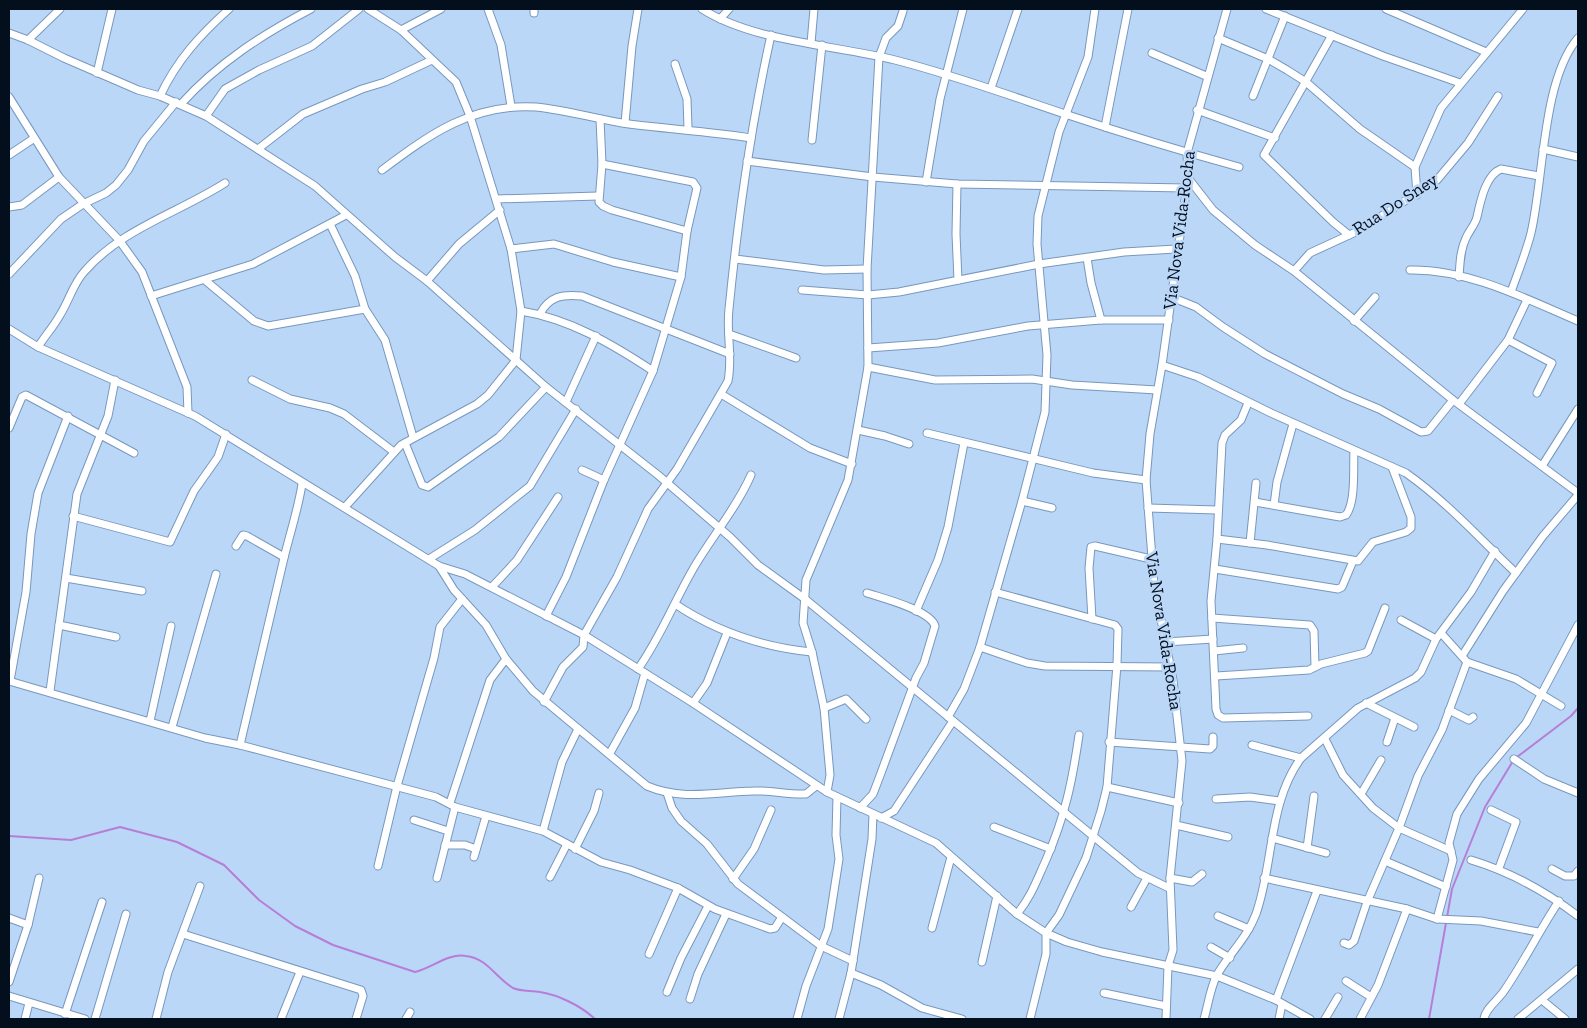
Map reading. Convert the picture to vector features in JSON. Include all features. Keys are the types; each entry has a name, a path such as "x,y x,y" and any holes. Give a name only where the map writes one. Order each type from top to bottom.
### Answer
{"street":[{"path":"28,40 60,9"},
{"path":"97,73 112,9"},
{"path":"160,96 173,70 190,48 229,9"},
{"path":"9,274 48,230 83,204 106,193 116,185 128,170 144,141 179,103 217,69 246,47 312,9"},
{"path":"206,116 225,89 312,46 359,9"},
{"path":"345,507 394,452 405,443 477,404 488,395 516,360 521,311 511,249 500,210 470,116 456,82 401,30 368,9"},
{"path":"401,30 441,9"},
{"path":"488,9 501,45 510,106"},
{"path":"625,123 632,46 638,9"},
{"path":"702,9 720,19 771,36 879,57 992,88 1105,127 1238,167"},
{"path":"720,19 729,9"},
{"path":"810,43 814,9"},
{"path":"926,182 936,118 963,9"},
{"path":"992,88 1018,9"},
{"path":"881,818 894,811 950,719 964,689 980,646 1022,501 1045,412 1047,381 1045,325 1037,232 1045,186 1059,132 1088,57 1095,9"},
{"path":"1105,127 1128,9"},
{"name":"Via Nova Vida-Rocha","path":"1166,1019 1168,966 1173,950 1169,888 1178,802 1181,748 1178,709 1159,614 1151,559 1146,480 1157,390 1169,320 1176,249 1188,178 1187,153 1206,76 1227,9"},
{"path":"1266,9 1460,83"},
{"path":"1386,9 1486,52"},
{"path":"1416,195 1415,167 1441,108 1523,9"},
{"path":"827,792 830,775 824,708 812,652 803,623 807,575 844,493 852,464 858,430 868,367 867,269 879,57 886,38 898,26 903,11"},
{"path":"1253,96 1285,16"},
{"path":"9,33 97,73 138,90 179,103 206,116 315,186 346,215 426,281 546,387 621,444 718,527 758,565 805,599 912,689 1146,878 1169,888"},
{"path":"1332,35 1265,157 1333,222 1350,235"},
{"path":"544,702 563,667 582,647 584,635 617,577 648,509 667,484 721,394 731,367 728,311 750,138 771,36"},
{"path":"1218,38 1268,59 1306,82 1346,118 1415,167"},
{"path":"1511,292 1531,232 1543,148 1560,68 1568,51 1578,38"},
{"path":"812,140 822,45"},
{"path":"1152,53 1206,76"},
{"path":"258,149 303,114 354,92 385,82 432,60"},
{"path":"675,64 687,99 688,128"},
{"name":"Rua Do Sney","path":"1294,271 1310,253 1350,235 1437,180 1468,144 1498,96"},
{"path":"9,97 33,139 59,176 83,204 120,240 142,272 187,387 188,413"},
{"path":"382,170 421,140 470,116 510,106 538,108 625,123 688,128 750,138"},
{"path":"1197,110 1275,138"},
{"path":"600,119 602,164 598,196 603,206 687,231"},
{"path":"9,155 33,139"},
{"path":"1543,148 1578,156"},
{"path":"747,161 873,177 957,184 1186,188"},
{"path":"546,616 580,545 604,480 653,371 681,277 687,231 697,188 693,182 602,164"},
{"path":"1459,277 1465,239 1476,219 1477,208 1486,186 1497,171 1501,169 1539,176"},
{"path":"9,207 22,205 59,176"},
{"path":"1188,178 1213,210 1255,245 1294,271 1456,402 1578,494 1516,573 1462,656"},
{"path":"38,347 60,315 83,273 120,240 225,183"},
{"path":"957,184 956,234 958,280"},
{"path":"496,199 598,196"},
{"path":"426,281 459,244 500,210"},
{"path":"151,296 206,281 253,264 346,215"},
{"path":"330,224 355,276 365,309 385,340 413,437"},
{"path":"511,249 554,244 613,262 681,277"},
{"path":"802,290 868,296 1039,264 1149,250 1176,249"},
{"path":"1087,258 1090,283 1101,320"},
{"path":"735,260 824,270 867,269"},
{"path":"1410,270 1459,277 1511,292 1578,321"},
{"path":"206,281 254,321 268,326 365,309"},
{"path":"540,314 549,301 558,296 567,294 582,296 730,354"},
{"path":"1171,297 1196,307 1223,328 1264,354 1343,394 1379,409 1422,432 1428,431 1456,402 1508,340 1527,300"},
{"path":"1354,321 1375,297"},
{"path":"521,311 540,314 596,336 653,371"},
{"path":"868,348 938,343 1004,330 1045,325 1101,320 1169,320"},
{"path":"9,330 38,347 115,380 138,393 188,413 226,434 302,484 345,507 439,566 464,574 584,635 693,703 816,786 936,843 1017,914 1046,933 1066,942 1102,952 1217,976 1276,1000 1310,1019"},
{"path":"728,334 796,358"},
{"path":"566,402 596,336"},
{"path":"1508,340 1551,361 1553,365 1537,392"},
{"path":"1162,365 1198,377 1293,424 1392,467 1422,485 1516,573"},
{"path":"868,367 935,380 969,378 1047,381 1072,385 1157,390"},
{"path":"50,691 73,516 80,482 108,416 115,380"},
{"path":"252,380 290,398 330,408 344,414 394,452"},
{"path":"405,443 422,485 428,487 499,437 546,387"},
{"path":"721,394 810,448 852,464"},
{"path":"9,428 22,398 26,395 134,453"},
{"path":"1248,403 1241,420 1223,438 1217,510 1212,618 1216,709 1218,715 1223,718 1279,715 1308,716"},
{"path":"1542,466 1578,408"},
{"path":"428,559 475,530 530,486 576,409"},
{"path":"68,416 38,493 31,534 26,592 10,681 50,691 205,738 240,745 436,797 486,816 544,831 601,862 630,870 678,888 699,898 708,906 726,914 773,929 782,917"},
{"path":"1274,505 1277,482 1293,424"},
{"path":"858,430 909,444"},
{"path":"927,433 964,444 1093,473 1146,480"},
{"path":"73,516 170,542 194,491 218,457 226,434"},
{"path":"916,611 938,560 948,527 964,444"},
{"path":"1255,502 1340,517 1346,515 1349,512 1352,488 1354,451"},
{"path":"1217,539 1354,561 1361,560 1368,546 1373,542 1406,532 1412,528 1412,517 1392,467"},
{"path":"582,470 604,480"},
{"path":"610,753 635,708 642,671 682,587 718,527 752,476"},
{"path":"1250,543 1256,483"},
{"path":"240,745 273,612 284,557 297,513 302,484"},
{"path":"492,588 517,560 558,497"},
{"path":"1022,501 1052,508"},
{"path":"1148,508 1217,510"},
{"path":"236,546 243,535 284,557"},
{"path":"1092,619 1089,568 1091,548 1095,546 1151,559"},
{"path":"1204,1019 1217,976 1249,928 1256,914 1280,801 1294,768 1301,758 1366,703 1393,692 1421,672 1438,636 1471,592 1495,552"},
{"path":"1214,568 1338,589 1342,587 1354,561"},
{"path":"439,566 462,599 486,625 506,658 544,702 610,753 647,786 667,793 700,796 752,791 806,794 816,786"},
{"path":"172,728 216,574"},
{"path":"66,578 142,591"},
{"path":"995,592 1117,626 1118,665 1109,742 1107,787 1094,837 1059,915 1046,933 1046,954 1030,1019"},
{"path":"860,808 872,794 912,689 924,663 934,626 932,620 916,611 867,593"},
{"path":"378,866 396,786 434,658 440,628 462,599"},
{"path":"675,604 699,620 727,633 770,647 812,652"},
{"path":"1216,676 1309,670 1357,656 1368,651 1385,608"},
{"path":"1212,618 1310,625 1314,631 1315,667"},
{"path":"1401,620 1438,636 1467,662 1516,679 1562,706"},
{"path":"1437,919 1453,860 1449,843 1452,826 1466,797 1526,723 1578,625"},
{"path":"59,626 116,637"},
{"path":"150,721 171,626"},
{"path":"693,703 707,683 727,633"},
{"path":"1166,642 1213,639"},
{"path":"980,646 1045,666 1118,665 1170,667"},
{"path":"1214,651 1243,648"},
{"path":"436,878 453,805 490,680 506,658"},
{"path":"1344,943 1349,945 1354,941 1367,902 1399,828 1418,776 1442,730 1467,662"},
{"path":"824,708 846,700 866,719"},
{"path":"1366,703 1414,727"},
{"path":"1449,710 1469,720 1473,717"},
{"path":"1387,742 1395,718"},
{"path":"544,831 562,762 578,729"},
{"path":"1017,914 1031,896 1065,812 1079,735"},
{"path":"1109,742 1210,749 1213,746 1213,737"},
{"path":"1325,739 1337,767 1381,815 1399,828 1451,851"},
{"path":"1252,745 1301,758"},
{"path":"1514,759 1544,779 1578,793"},
{"path":"1361,794 1381,760"},
{"path":"1107,787 1178,802"},
{"path":"575,849 594,811 599,793"},
{"path":"667,793 669,802 681,821 707,844 733,880 821,946 853,961"},
{"path":"1307,848 1314,796"},
{"path":"798,1019 806,986 828,928 839,859 836,835 837,797"},
{"path":"1216,799 1250,797 1280,801"},
{"path":"733,880 754,849 771,810"},
{"path":"1491,810 1516,822 1500,868"},
{"path":"839,1019 853,961 872,839 873,814"},
{"path":"474,858 486,816"},
{"path":"414,820 448,831"},
{"path":"1176,825 1228,837"},
{"path":"994,827 1051,849"},
{"path":"1272,838 1326,853"},
{"path":"550,877 567,844"},
{"path":"445,845 465,845 476,849"},
{"path":"932,928 951,857"},
{"path":"1471,860 1500,868 1559,901 1578,916"},
{"path":"1385,861 1446,887"},
{"path":"1552,869 1565,876 1574,876 1578,871"},
{"path":"1170,878 1192,882 1202,874"},
{"path":"9,982 28,925 39,878"},
{"path":"1131,907 1146,878"},
{"path":"1264,878 1406,909 1437,919 1481,921 1538,932"},
{"path":"156,1019 168,972 200,886"},
{"path":"649,954 678,888"},
{"path":"1276,1000 1317,891"},
{"path":"982,962 997,896"},
{"path":"1484,1019 1489,1008 1506,989 1531,949 1538,932 1559,901"},
{"path":"65,1014 102,902"},
{"path":"668,992 681,958 708,906"},
{"path":"1360,1019 1378,985 1406,909"},
{"path":"96,1019 126,914"},
{"path":"690,999 698,974 726,914"},
{"path":"1218,916 1249,928"},
{"path":"9,918 28,925"},
{"path":"183,934 361,990 364,996 356,1019"},
{"path":"1211,947 1230,958"},
{"path":"1518,1019 1578,970"},
{"path":"281,1019 300,972"},
{"path":"851,973 876,983 922,1008 962,1019"},
{"path":"1346,981 1371,997"},
{"path":"1104,993 1166,1006"},
{"path":"9,996 84,1019"},
{"path":"1325,1019 1338,997"},
{"path":"1542,1000 1565,1019"},
{"path":"25,1019 29,1003"},
{"path":"1279,1019 1282,1004"},
{"path":"406,1019 410,1012"}],"waterway":[{"path":"1517,757 1571,716 1578,708"},
{"path":"1429,1019 1452,889 1485,807 1513,761"},
{"path":"9,836 71,840 120,827 177,842 224,865 259,900 295,926 333,945 415,972 446,959 466,956 486,964 513,988 547,993 562,998 595,1019"}]}
